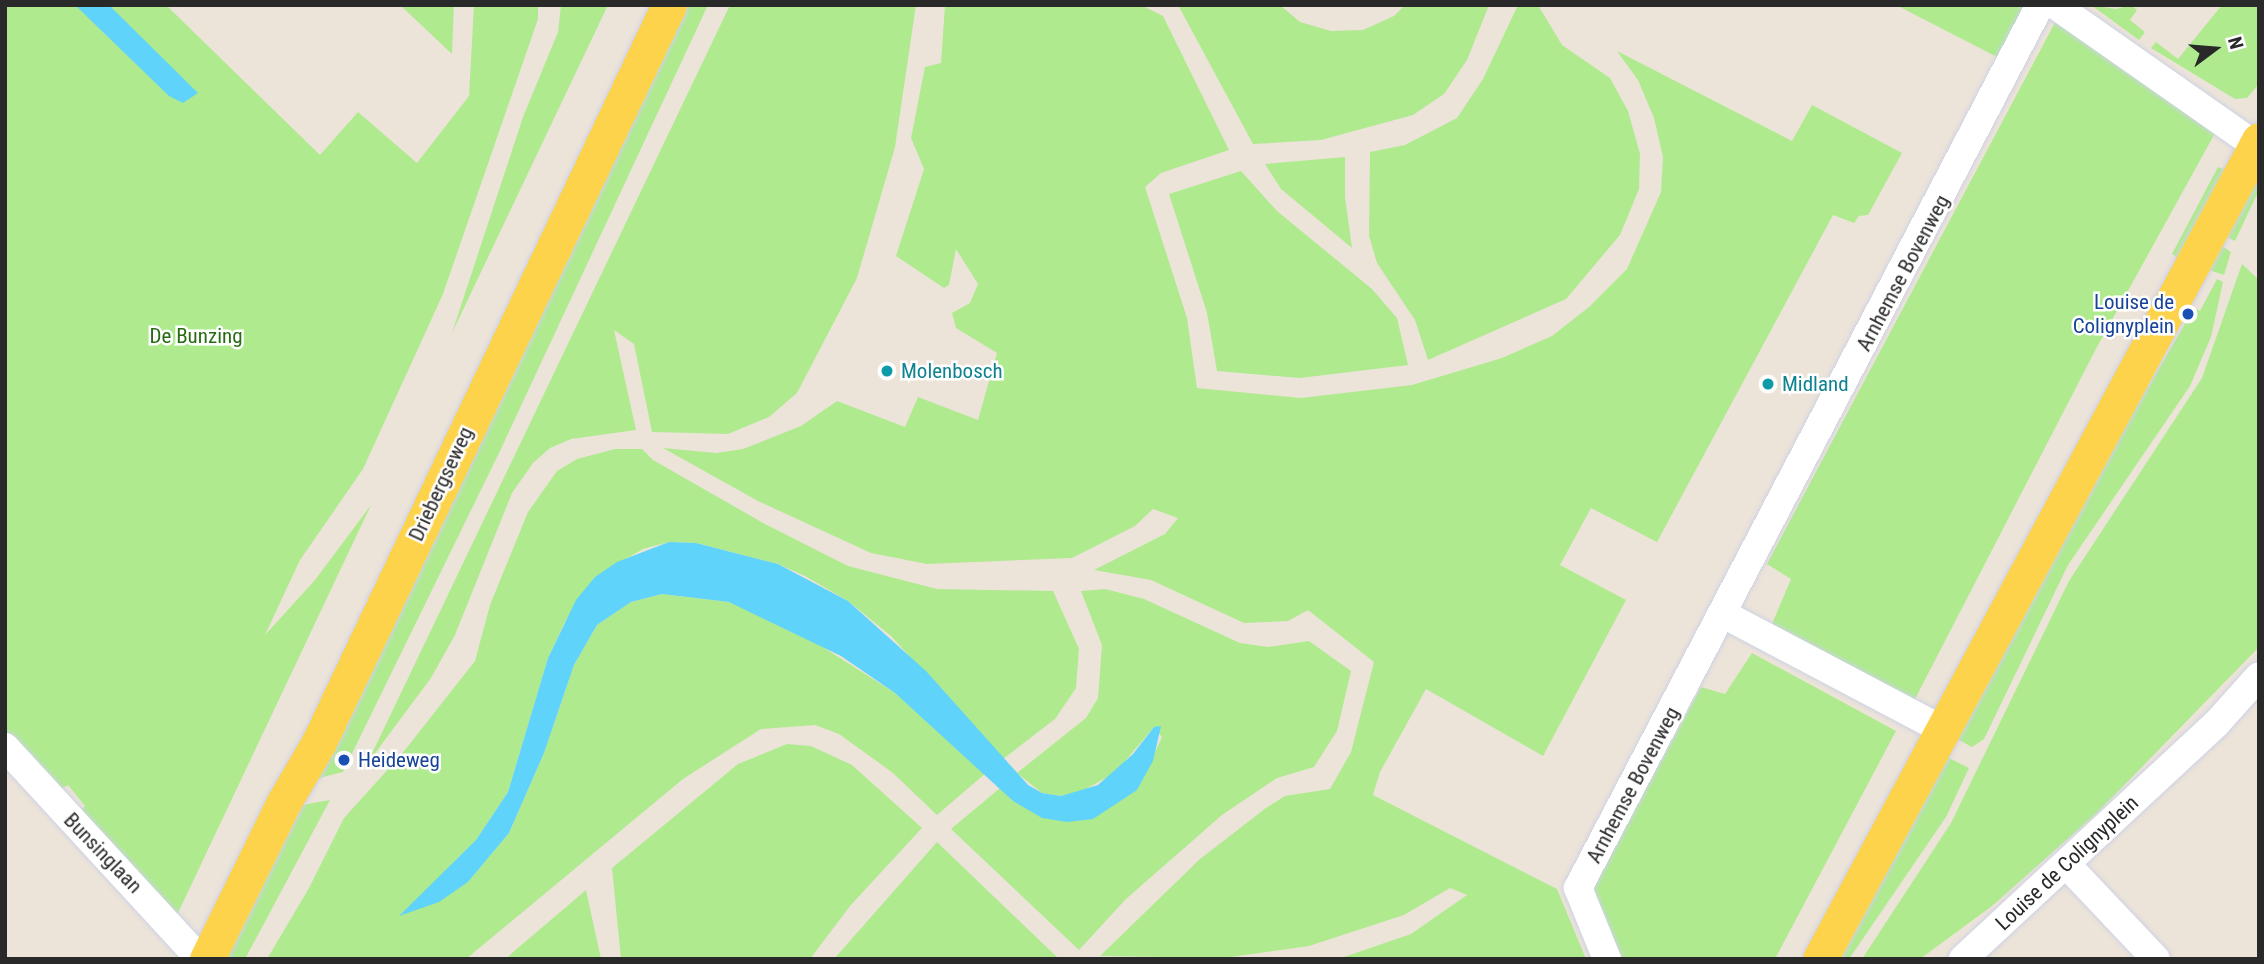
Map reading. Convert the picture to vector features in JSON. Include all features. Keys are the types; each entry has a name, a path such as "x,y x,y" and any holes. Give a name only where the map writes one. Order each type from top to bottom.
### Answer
{"main road":[{"name":"Driebergseweg","path":"207,959 284,802 319,742 669,5"},
{"path":"1820,959 2257,142"}],"street":[{"name":"Arnhemse Bovenweg","path":"1607,959 1578,888 2040,5"},
{"path":"2055,5 2257,142"},
{"path":"1723,614 1943,730"},
{"name":"Louise de Colignyplein","path":"1963,959 2216,724 2259,676"},
{"name":"Bunsinglaan","path":"5,747 200,959"},
{"path":"2067,865 2156,959"}],"green space":[{"name":"De Bunzing","path":"5,5 166,5 320,155 358,112 417,163 469,96 474,5 538,5 538,19 443,294 363,469 300,560 265,635 315,580 371,505 177,915 80,811 85,806 68,785 61,789 5,731"},
{"path":"400,5 454,5 452,54"},
{"path":"561,5 608,5 452,333 523,117 558,32"},
{"path":"689,5 708,5 499,453 343,772 315,779"},
{"path":"730,5 916,5 895,147 857,278 797,393 769,417 728,434 652,432 634,344 614,330 636,430 571,439 550,448 533,463 512,493 455,635 431,678 367,764"},
{"path":"945,5 1141,5 1163,16 1229,150 1161,173 1145,187 1187,318 1197,388 1301,398 1412,385 1502,358 1552,336 1589,307 1627,269 1661,192 1663,157 1654,118 1638,80 1617,51 1792,141 1812,105 1902,153 1868,215 1859,216 1854,223 1833,215 1657,542 1591,508 1560,565 1626,600 1543,756 1426,689 1380,772 1373,795 1557,889 1586,959 1338,959 1411,934 1467,895 1450,888 1404,915 1309,946 1223,958 1100,956 1200,859 1266,808 1285,796 1330,789 1351,752 1374,662 1308,610 1288,621 1244,623 1151,580 1094,570 1165,534 1178,518 1153,509 1135,526 1072,558 927,564 871,553 758,501 663,448 716,453 743,449 801,426 837,401 905,427 918,397 978,420 997,353 956,328 952,313 970,303 978,284 956,249 949,285 944,288 896,256 924,169 911,138 925,67 941,63"},
{"path":"1178,5 1280,5 1300,22 1331,31 1363,30 1394,16 1405,5 1489,5 1467,60 1444,94 1413,115 1321,140 1253,144"},
{"path":"1518,5 1538,5 1562,45 1610,78 1628,111 1640,154 1639,189 1620,235 1566,299 1428,360 1415,320 1377,263 1369,236 1370,152 1405,145 1457,118 1483,79"},
{"path":"1896,5 2026,5 1999,58"},
{"path":"2091,5 2116,9 2131,5 2137,10 2130,20 2145,32 2139,40"},
{"path":"2222,5 2259,5 2259,84 2247,98 2235,99 2151,48 2156,42 2178,59"},
{"path":"2059,15 2219,126 2097,347 1914,701 1772,624 1791,579 1767,564"},
{"path":"1345,157 1345,197 1352,248 1281,189 1265,164"},
{"path":"2218,167 2226,170 2178,258 2172,254"},
{"path":"2259,170 2259,190 2235,241 2223,235"},
{"path":"1241,171 1277,211 1372,289 1397,318 1408,365 1300,378 1217,371 1207,313 1169,194"},
{"path":"2219,244 2231,252 2224,275 2206,269"},
{"path":"2242,264 2259,280 2259,647 2097,813 1992,906 1920,959 1862,959 1951,823 2069,581 2202,378"},
{"path":"2217,279 2223,282 2211,337 2190,386 2068,565 1984,739 1972,747 1957,739 2130,418 2194,308 2200,311"},
{"path":"615,449 642,449 653,460 765,524 848,566 937,589 1053,591 1079,649 1076,688 1055,719 1003,759 891,636 848,601 778,564 696,543 669,542 643,549 595,577 565,622 548,658 508,792 476,840 402,915 468,882 509,833 544,753 574,665 597,625 631,602 662,594 729,602 796,630 895,693 986,773 937,815 893,773 839,734 815,725 761,729 683,779 466,959 267,959 309,888 344,818 401,755 475,661 490,605 528,512 557,471 577,459"},
{"path":"1105,589 1144,599 1240,643 1268,647 1309,641 1351,671 1337,731 1314,767 1277,778 1222,815 1126,899 1079,950 951,829 1000,788 1013,801 1137,790 1162,737 1154,727 1115,773 1080,792 1061,796 1042,793 1017,773 1086,718 1098,698 1102,645 1081,591"},
{"path":"1752,653 1896,731 1775,959 1622,959 1592,889 1701,687 1725,694"},
{"path":"787,744 811,746 852,765 922,828 850,906 810,959 621,959 612,868 738,764"},
{"path":"1947,757 1969,768 1946,817 1849,959 1841,959"},
{"path":"330,800 245,959 227,959 302,805"},
{"path":"937,842 1059,959 834,959"},
{"path":"586,890 601,959 506,959 512,953"}],"water":[{"path":"75,5 109,5 198,93 183,103 169,96"},
{"path":"669,542 696,543 778,564 848,601 926,671 1028,785 1042,793 1061,796 1098,785 1133,754 1154,727 1161,726 1153,761 1137,790 1093,819 1067,822 1042,818 1013,801 895,693 841,656 729,602 662,594 631,602 597,625 574,665 544,753 509,833 468,882 439,902 399,916 476,840 508,792 548,658 576,600 595,577 617,562"}],"place":[{"name":"Louise de Colignyplein","path":"2188,314"},
{"name":"Molenbosch","path":"887,371"},
{"name":"Midland","path":"1768,384"},
{"name":"Heideweg","path":"344,760"}]}
